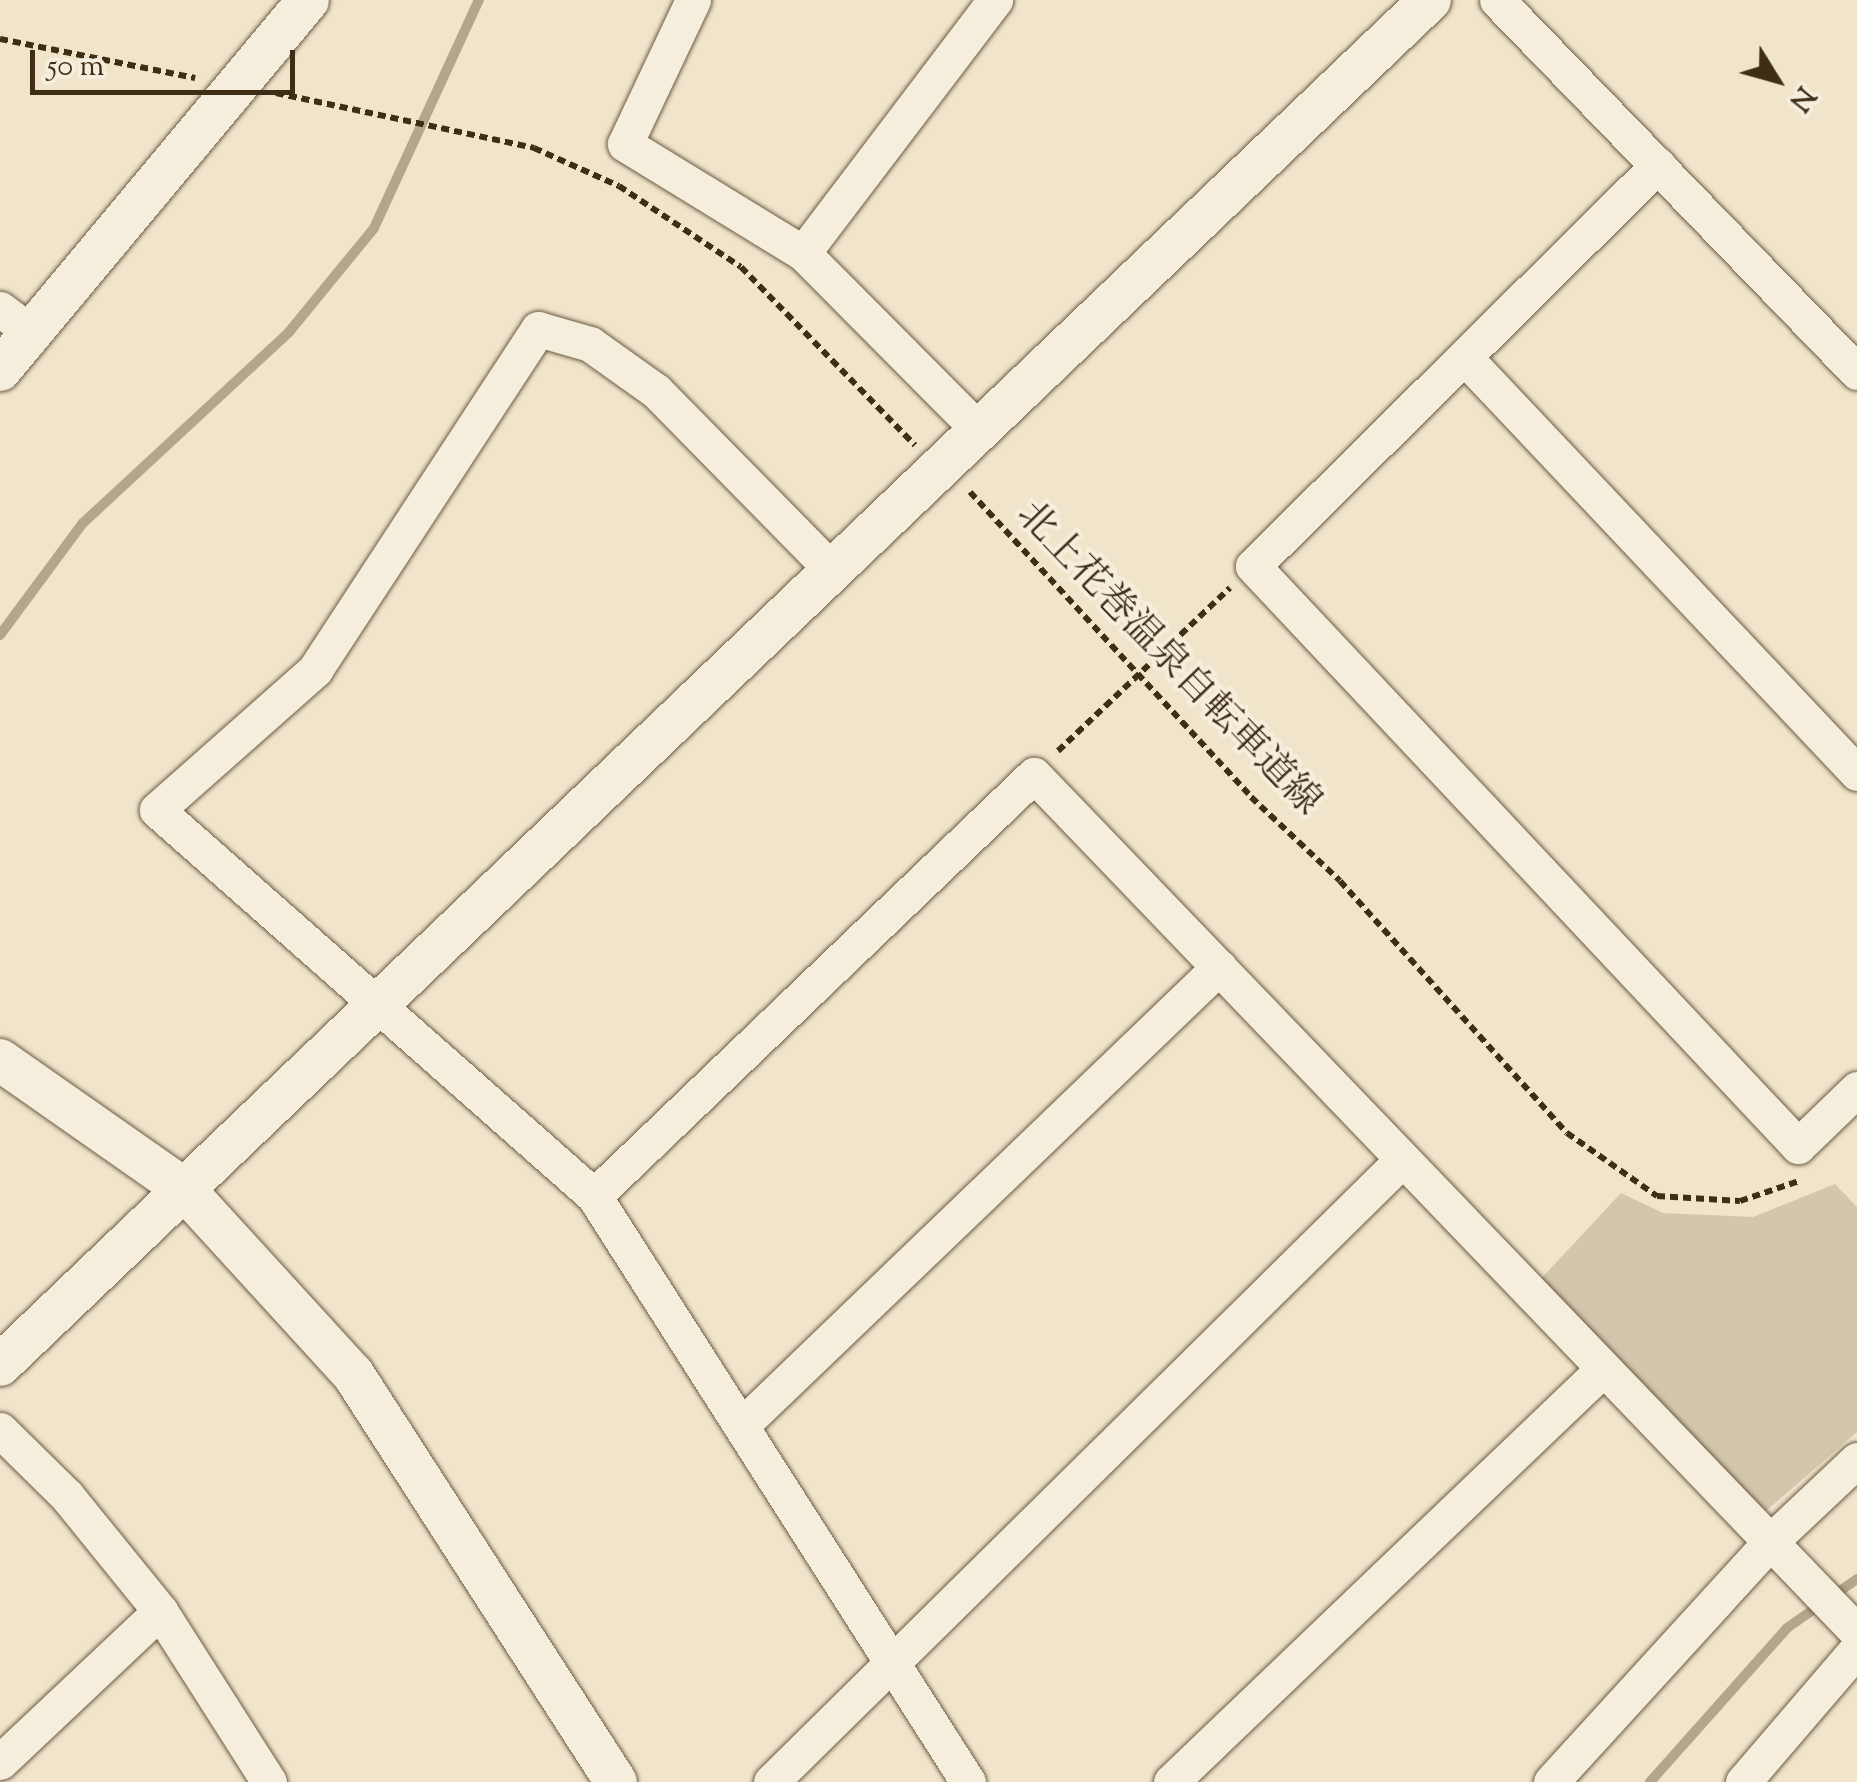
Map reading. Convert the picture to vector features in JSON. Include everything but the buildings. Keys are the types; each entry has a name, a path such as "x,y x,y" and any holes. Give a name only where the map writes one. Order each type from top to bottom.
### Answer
{"street":[{"path":"0,370 16,321 308,0"},
{"path":"693,0 625,144 803,253 978,430"},
{"path":"803,253 995,0"},
{"path":"0,1365 1430,0"},
{"path":"1497,0 1857,372"},
{"path":"1658,165 1467,360 1253,566 1798,1146 1857,1089"},
{"path":"832,570 656,391 590,344 538,329 315,670 157,810 594,1196 968,1782"},
{"path":"1467,360 1857,773"},
{"path":"594,1196 1034,775 1857,1632"},
{"path":"742,1424 1219,968"},
{"path":"0,1060 183,1188 353,1374 616,1782"},
{"path":"771,1782 1403,1159"},
{"path":"1171,1782 1603,1368"},
{"path":"0,1430 67,1496 160,1610 270,1782"},
{"path":"1551,1782 1771,1541 1857,1460"},
{"path":"0,1762 160,1610"},
{"path":"1743,1782 1857,1649"}],"path":[{"name":"北上花巻温泉自転車道線","path":"408,118 534,148 697,234 788,309 1340,880 1482,1046 1611,1170 1658,1196 1698,1203 1740,1200 1805,1177"},
{"path":"1034,775 1253,566"}],"shaded area":[{"path":"1835,1184 1857,1207 1857,1432 1759,1517 1537,1283 1621,1193 1663,1213 1753,1217"}],"waterway":[{"path":"0,635 83,523 289,332 374,228 479,0"},
{"path":"1650,1782 1787,1628 1857,1579"}]}
